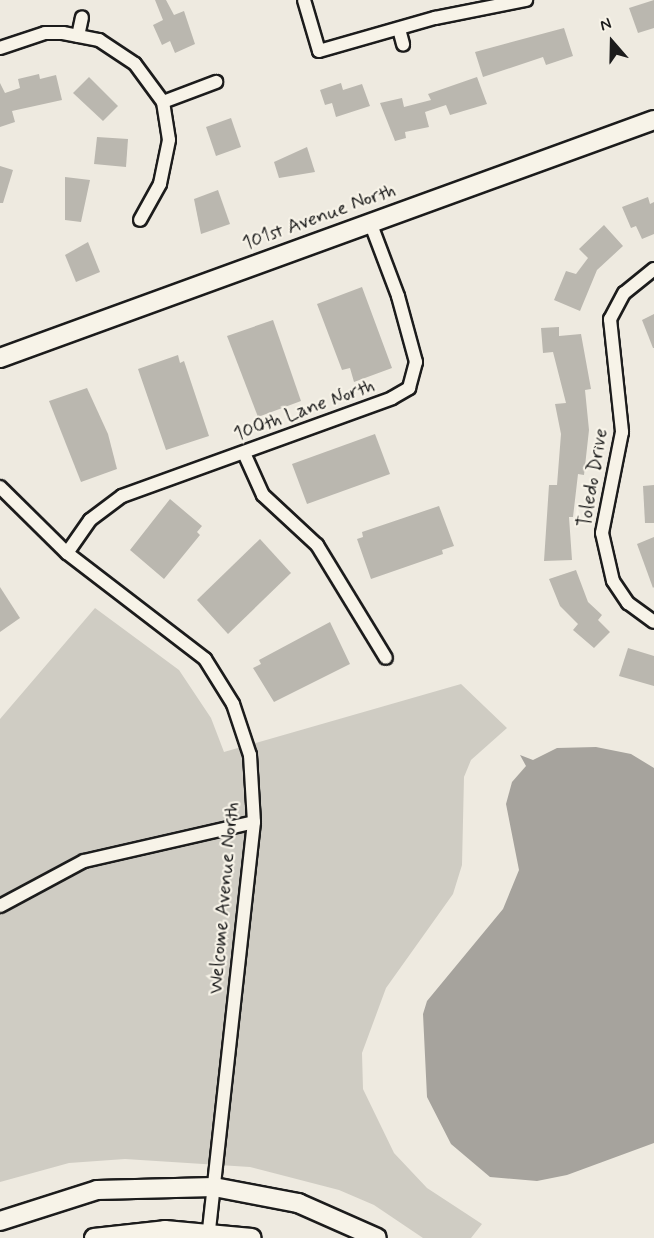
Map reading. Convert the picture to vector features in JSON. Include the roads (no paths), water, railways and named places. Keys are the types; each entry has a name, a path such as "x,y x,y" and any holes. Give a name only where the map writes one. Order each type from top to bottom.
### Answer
{"street":[{"path":"304,0 319,51 399,29 526,0"},
{"path":"78,36 82,17"},
{"path":"399,29 403,44"},
{"path":"0,48 45,33 78,36 99,40 135,64 163,102 169,140 162,173 140,220"},
{"path":"163,102 216,82"},
{"name":"101st Avenue North","path":"0,358 654,120"},
{"name":"100th Lane North","path":"67,553 110,502 392,398 415,380 416,362 398,296 370,222"},
{"name":"Toledo Drive","path":"654,269 624,292 610,319 622,432 602,533 613,581 628,603 654,622"},
{"path":"244,453 263,495 321,552 386,658"},
{"name":"Welcome Avenue North","path":"0,487 67,553 205,659 233,704 250,755 254,822 209,1235"},
{"path":"0,906 84,861 254,822"},
{"path":"0,1221 97,1190 214,1187 298,1203 377,1238"},
{"path":"94,1238 165,1230 252,1238"}]}
